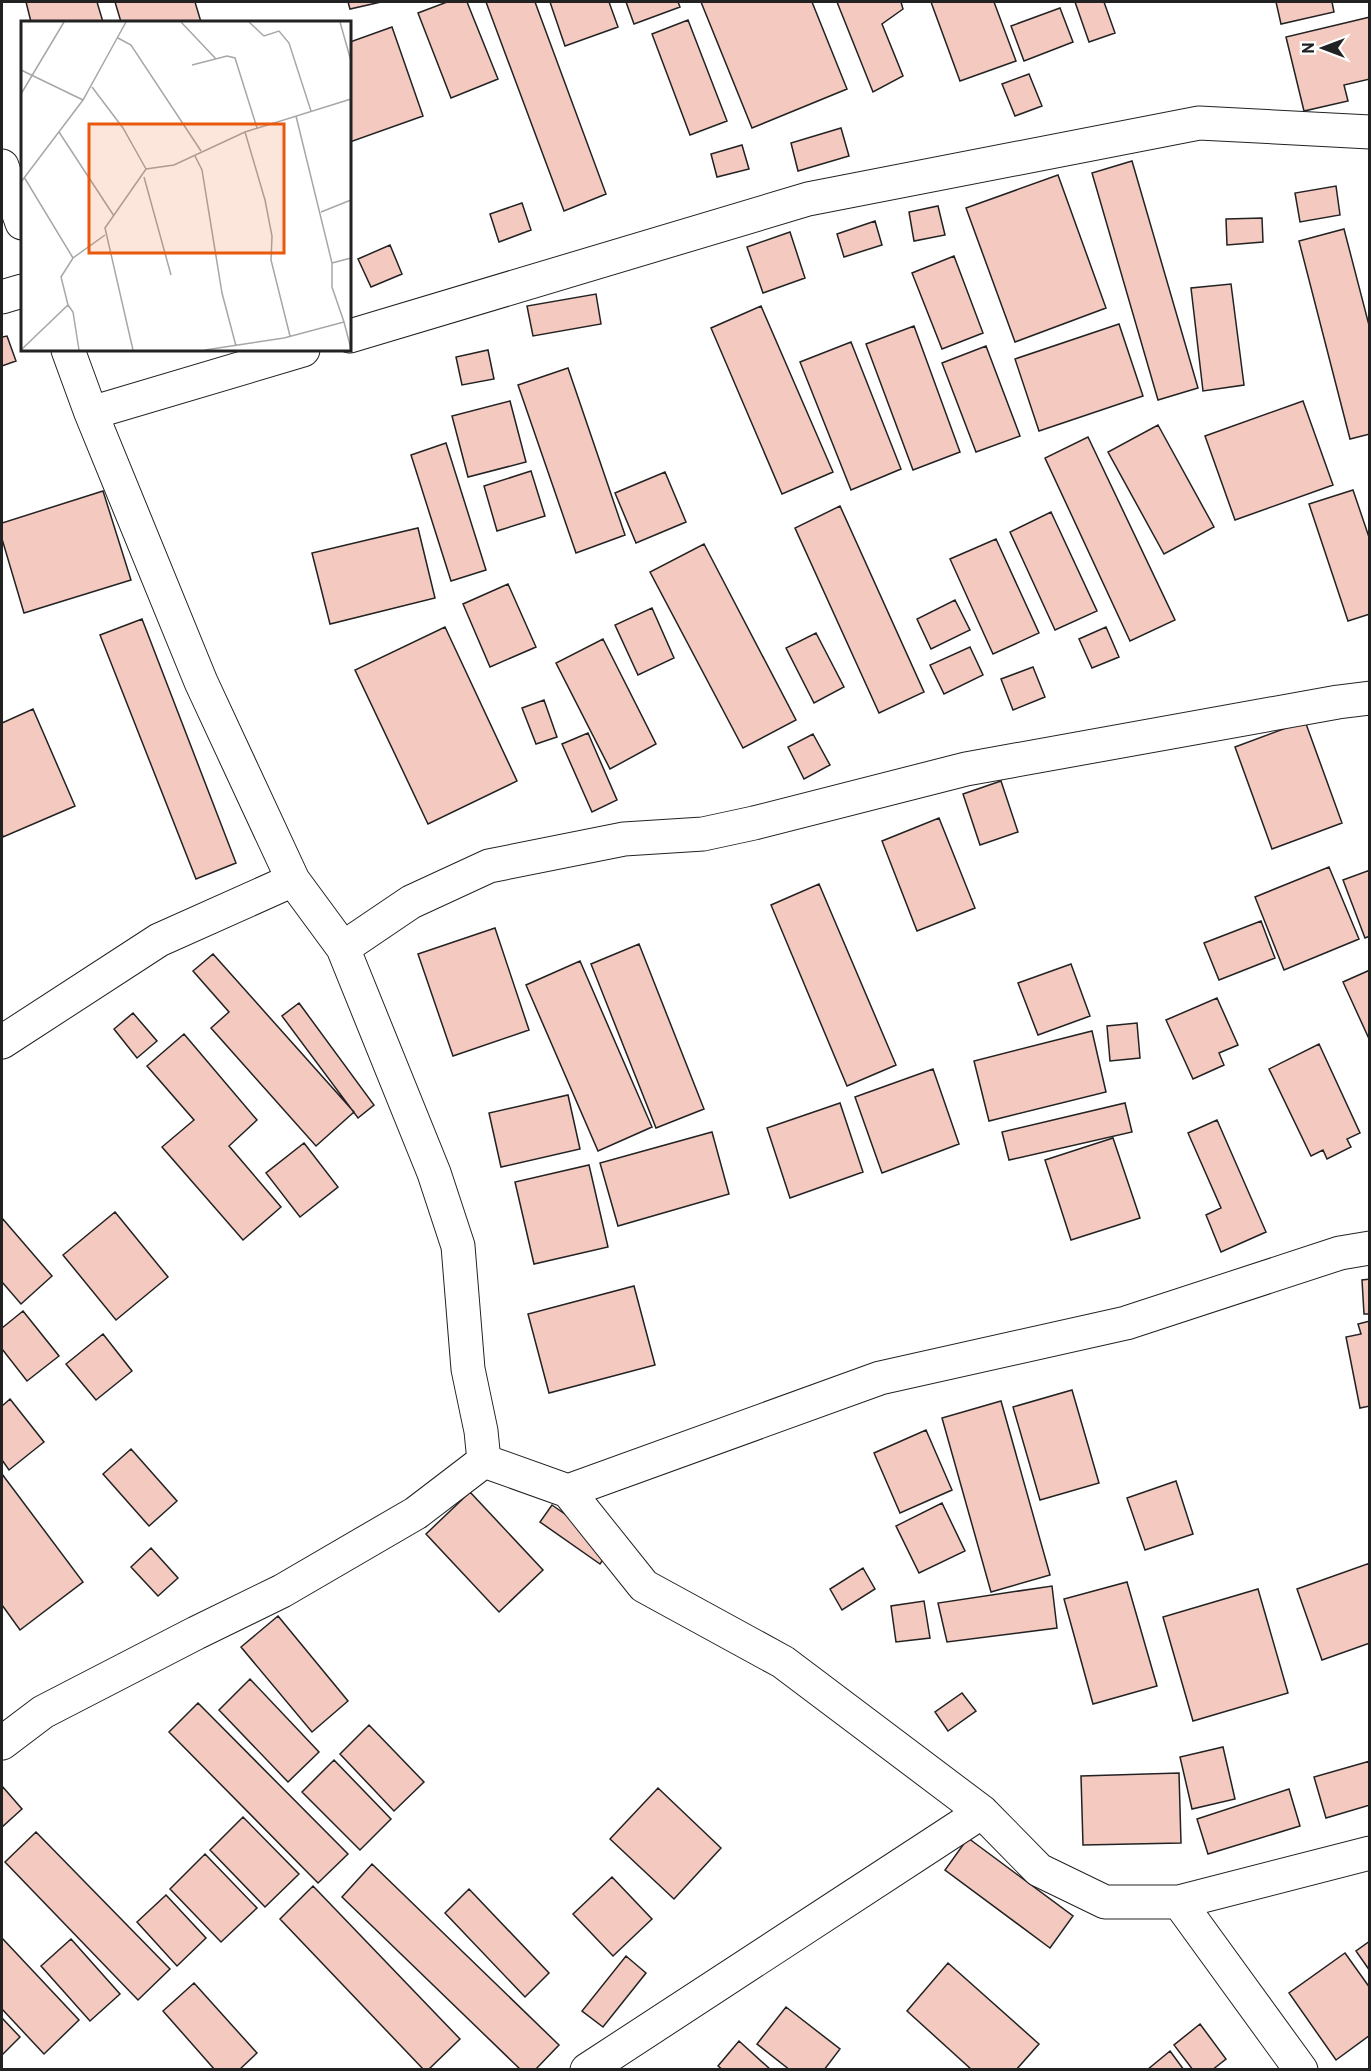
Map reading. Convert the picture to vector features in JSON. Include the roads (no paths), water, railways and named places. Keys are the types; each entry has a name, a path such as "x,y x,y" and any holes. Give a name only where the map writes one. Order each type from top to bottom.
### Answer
{"street":[{"path":"351,336 808,199 1199,123 1370,132"},
{"path":"2,166 21,220"},
{"path":"2,297 21,291"},
{"path":"68,351 91,413 201,682 293,880 343,948 434,1173 458,1246 468,1369 481,1431 484,1461"},
{"path":"91,413 300,351"},
{"path":"343,948 411,902 489,866 624,839 703,834 966,769 1370,698"},
{"path":"2,1042 159,940 293,880"},
{"path":"568,1491 880,1378 1126,1323 1340,1253 1370,1248"},
{"path":"484,1461 568,1491 644,1586 783,1662 982,1812 1039,1870 1105,1902 1179,1902 1370,1853"},
{"path":"2,1743 43,1712 282,1591 416,1513 484,1461"},
{"path":"587,2070 982,1812"},
{"path":"1179,1902 1301,2070"}]}
